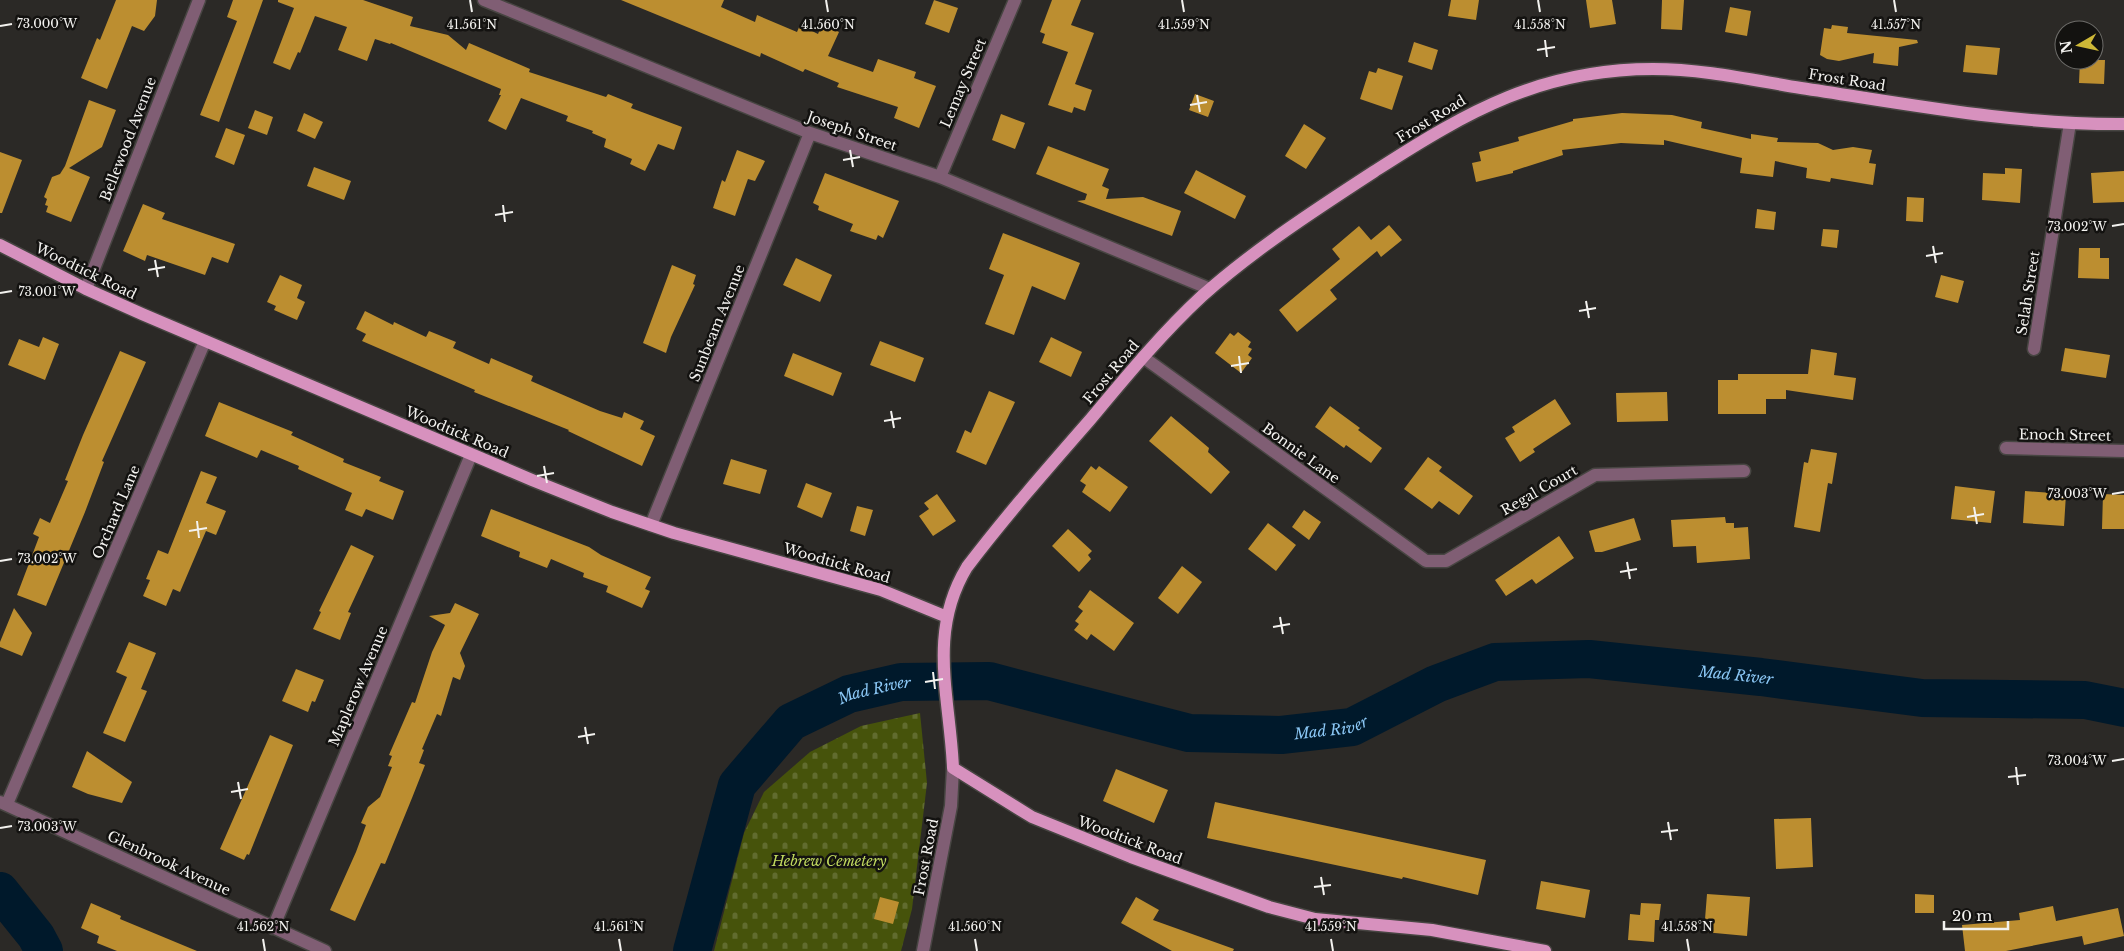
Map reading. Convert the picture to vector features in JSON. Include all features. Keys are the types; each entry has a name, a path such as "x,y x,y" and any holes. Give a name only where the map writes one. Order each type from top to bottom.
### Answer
{"main road":[{"name":"Frost Road","path":"947,618 957,586 967,567 1143,357 1210,289 1296,224 1461,118 1515,93 1575,77 1628,70 1682,70 1931,108 2070,122 2124,124"},
{"name":"Woodtick Road","path":"0,245 86,289 582,500 651,525 881,590 947,618"},
{"path":"947,618 942,658 953,768"},
{"name":"Woodtick Road","path":"953,768 1001,800 1032,817 1131,857 1269,907 1315,919 1432,930 1545,951"}],"street":[{"name":"Bellewood Avenue","path":"86,289 198,0"},
{"name":"Joseph Street","path":"484,0 810,133 940,177 1210,289"},
{"name":"Lemay Street","path":"940,177 1015,0"},
{"name":"Selah Street","path":"2034,349 2070,122"},
{"name":"Sunbeam Avenue","path":"651,525 810,133"},
{"name":"Orchard Lane","path":"4,803 205,341"},
{"name":"Bonnie Lane","path":"1143,357 1426,561 1446,561"},
{"name":"Enoch Street","path":"2006,448 2124,451"},
{"name":"Maplerow Avenue","path":"273,928 471,454"},
{"name":"Regal Court","path":"1446,561 1595,475 1744,471"},
{"name":"Frost Road","path":"923,951 951,806 953,768"},
{"name":"Glenbrook Avenue","path":"4,803 325,951"}],"green space":[{"name":"Hebrew Cemetery","path":"920,713 927,783 912,909 901,951 714,951 744,833 764,792 810,752 861,726"}],"building":[{"path":"116,0 157,0 155,16 144,31 132,26 107,89 81,78 97,38 100,40"},
{"path":"233,0 263,0 219,122 200,115 237,21 227,17"},
{"path":"278,0 363,0 413,17 410,26 448,35 466,50 469,43 530,69 529,72 606,97 608,94 633,104 631,108 682,127 674,150 658,144 645,171 630,164 632,159 604,147 606,139 592,133 593,131 566,121 568,116 521,98 506,130 488,121 501,95 499,95 501,89 391,43 375,39 367,61 338,50 347,27 315,16 300,53 298,52 290,70 273,63 294,8 278,2"},
{"path":"621,0 724,0 721,7 755,22 757,15 797,32 800,25 818,34 822,24 839,32 828,56 873,72 878,59 916,72 914,78 936,86 919,128 894,118 898,107 837,87 839,83 805,69 803,72 761,53 760,57"},
{"path":"934,0 958,8 949,33 925,24"},
{"path":"1052,0 1081,0 1071,25 1094,33 1075,84 1092,90 1085,111 1074,107 1072,113 1048,105 1068,52 1042,43 1045,34 1040,32"},
{"path":"1451,0 1479,0 1476,20 1448,16"},
{"path":"1586,0 1612,0 1616,24 1590,28"},
{"path":"1662,0 1684,0 1682,30 1661,29"},
{"path":"1730,7 1751,11 1747,36 1725,32"},
{"path":"1832,25 1848,27 1847,33 1917,40 1918,43 1899,47 1898,66 1873,63 1874,53 1839,61 1827,59 1820,55 1824,28 1831,29"},
{"path":"1414,42 1438,50 1432,70 1408,62"},
{"path":"1966,45 2000,48 1997,75 1963,72"},
{"path":"2105,60 2104,84 2079,83 2080,70 2104,70"},
{"path":"1378,68 1403,76 1392,110 1360,99 1369,71 1376,73"},
{"path":"1195,94 1214,101 1208,117 1189,110"},
{"path":"89,100 116,110 102,147 69,168 90,177 71,222 46,212 48,206 45,205 47,199 44,197 52,177 60,174 65,166"},
{"path":"255,110 273,117 267,135 248,128"},
{"path":"304,113 323,122 315,139 297,131"},
{"path":"1622,113 1672,115 1702,122 1701,128 1751,139 1751,134 1778,138 1777,142 1818,143 1833,150 1853,147 1872,150 1869,163 1876,164 1873,185 1831,178 1830,182 1806,178 1807,168 1775,161 1773,177 1740,173 1742,158 1664,140 1664,145 1621,143 1562,150 1563,155 1513,171 1513,173 1476,182 1472,163 1481,161 1479,152 1519,141 1518,137 1573,121 1573,119"},
{"path":"1001,114 1025,123 1015,149 992,140"},
{"path":"1304,124 1326,138 1306,169 1285,156"},
{"path":"226,128 245,135 234,165 215,157"},
{"path":"1048,146 1109,169 1102,186 1109,189 1106,199 1143,197 1181,211 1172,236 1077,201 1085,200 1087,194 1036,174"},
{"path":"737,150 765,161 755,181 748,179 735,216 713,208 722,180 725,182"},
{"path":"0,152 22,160 2,213 0,213"},
{"path":"314,167 351,181 344,200 307,186"},
{"path":"2005,168 2022,169 2020,203 1982,200 1983,173 2005,174"},
{"path":"1196,170 1246,196 1235,219 1184,193"},
{"path":"2124,171 2124,202 2093,203 2091,173"},
{"path":"825,173 899,201 883,238 878,235 876,240 850,231 853,224 818,210 819,206 813,203"},
{"path":"1907,197 1924,198 1923,222 1906,221"},
{"path":"143,204 165,213 162,219 235,244 228,263 212,257 205,275 147,255 145,261 123,251"},
{"path":"1757,209 1776,212 1774,230 1755,228"},
{"path":"1389,225 1402,240 1381,257 1377,251 1330,290 1337,299 1297,332 1279,310 1340,259 1332,249 1359,226 1371,240"},
{"path":"1823,229 1839,230 1837,248 1821,246"},
{"path":"1003,233 1080,263 1065,300 1032,286 1014,335 985,324 1004,275 989,269"},
{"path":"2079,248 2100,248 2100,258 2109,258 2109,279 2078,278"},
{"path":"796,258 832,275 820,302 783,285"},
{"path":"672,265 696,275 693,284 695,285 671,337 666,353 643,343"},
{"path":"280,275 302,285 297,298 305,302 297,320 274,310 276,306 267,302"},
{"path":"1941,275 1964,281 1958,303 1935,297"},
{"path":"365,311 393,325 394,322 426,337 429,331 456,342 453,348 489,364 491,358 533,376 531,381 600,411 622,418 624,412 644,421 640,429 655,436 642,466 569,430 474,392 475,390 362,341 366,334 356,329"},
{"path":"1238,332 1251,342 1248,347 1252,349 1248,355 1252,358 1241,373 1215,353 1230,333 1234,336"},
{"path":"43,337 59,344 45,380 8,365 19,339 39,347"},
{"path":"1051,337 1082,352 1071,377 1039,362"},
{"path":"880,341 924,358 915,382 870,365"},
{"path":"2065,348 2110,355 2106,378 2061,371"},
{"path":"1811,349 1837,353 1834,375 1856,378 1853,400 1786,390 1786,399 1766,399 1766,414 1718,414 1718,380 1738,380 1738,374 1808,374"},
{"path":"120,351 146,362 102,461 104,462 85,512 46,606 17,595 39,537 33,534 40,518 50,523 68,481 65,480 83,435"},
{"path":"793,353 842,373 833,396 784,376"},
{"path":"989,391 1015,402 986,465 956,452 965,430 971,433"},
{"path":"1667,392 1668,421 1617,422 1616,393"},
{"path":"1555,399 1571,424 1533,449 1535,452 1520,462 1505,438 1515,432 1512,427"},
{"path":"219,402 293,432 291,435 344,459 343,462 381,477 379,481 404,491 393,520 366,509 362,517 345,510 352,493 298,469 299,466 261,450 257,458 205,436"},
{"path":"1330,406 1360,428 1358,430 1382,448 1371,463 1346,445 1344,448 1315,427"},
{"path":"1171,416 1209,448 1208,452 1230,472 1211,494 1149,441"},
{"path":"1811,449 1837,453 1832,484 1828,483 1820,532 1794,527 1804,462 1808,463"},
{"path":"1428,457 1442,467 1439,471 1473,496 1459,515 1439,501 1432,509 1404,489"},
{"path":"731,459 767,470 760,494 723,484"},
{"path":"1091,466 1096,470 1099,466 1128,487 1110,512 1082,492 1086,485 1080,481"},
{"path":"201,471 217,477 206,503 226,511 216,535 206,531 180,592 173,589 166,606 143,596 150,580 146,579 158,550 168,554"},
{"path":"806,483 832,493 822,518 797,507"},
{"path":"1955,486 1995,491 1991,523 1951,519"},
{"path":"2025,491 2066,494 2064,526 2023,523"},
{"path":"937,494 956,521 933,536 919,516 929,509 924,503"},
{"path":"2103,494 2124,495 2124,529 2102,529"},
{"path":"857,506 873,510 865,536 850,531"},
{"path":"491,509 589,547 601,555 651,577 645,589 650,591 642,608 606,592 608,586 583,577 584,573 551,559 547,568 519,557 520,552 481,536"},
{"path":"1304,510 1321,522 1309,540 1292,527"},
{"path":"1725,517 1726,523 1734,523 1734,528 1748,527 1750,559 1697,563 1696,546 1673,547 1671,520"},
{"path":"1634,518 1641,540 1602,552 1595,552 1589,531"},
{"path":"1268,523 1296,545 1276,571 1248,549"},
{"path":"1068,529 1092,551 1088,555 1091,559 1079,572 1052,546"},
{"path":"1559,536 1574,558 1536,584 1532,579 1506,596 1495,580"},
{"path":"351,545 374,556 348,612 351,613 340,640 313,629 321,612 319,611"},
{"path":"1182,566 1202,582 1178,614 1158,598"},
{"path":"1090,590 1134,623 1114,651 1091,634 1087,640 1074,630 1079,624 1075,621 1083,611 1078,607"},
{"path":"455,603 479,614 460,653 465,666 460,680 453,677 441,716 437,714 422,749 424,750 419,763 425,765 412,798 385,864 381,863 355,921 330,910 366,825 361,823 368,807 380,797 392,767 388,766 392,756 389,755 412,702 415,703 432,652 445,625 429,616 450,613"},
{"path":"14,608 32,633 22,656 0,647 0,642"},
{"path":"129,642 156,653 141,689 147,691 125,742 103,733 127,677 116,672"},
{"path":"296,669 324,680 315,702 312,701 308,712 282,701"},
{"path":"270,735 293,745 249,855 247,854 244,860 220,849"},
{"path":"87,751 132,782 122,803 88,794 72,787"},
{"path":"1116,769 1168,790 1154,823 1103,801"},
{"path":"1215,802 1486,860 1478,895 1403,877 1402,879 1207,838"},
{"path":"1811,818 1813,867 1776,869 1774,819"},
{"path":"1541,881 1590,890 1585,918 1536,909"},
{"path":"1707,894 1750,897 1747,936 1704,932"},
{"path":"1915,894 1934,895 1934,913 1915,913"},
{"path":"880,897 899,902 893,924 874,919"},
{"path":"1136,897 1159,910 1153,920 1234,949 1233,951 1172,951 1121,923"},
{"path":"91,903 121,916 120,919 197,951 117,951 97,943 99,936 81,928"},
{"path":"1641,903 1661,904 1659,920 1655,920 1654,942 1628,940 1630,914 1640,915"},
{"path":"2053,906 2056,921 2118,908 2124,936 2084,945 2082,936 2006,951 1965,951 1962,925 2020,920 2019,913"}],"waterway":[{"name":"Mad River","path":"692,951 737,785 791,722 849,694 901,682 989,681 1189,733 1281,735 1352,727 1436,684 1495,662 1589,659 1761,677 1922,698 2085,700 2124,708"},
{"name":"Mad River","path":"0,891 36,936 44,951"}]}
